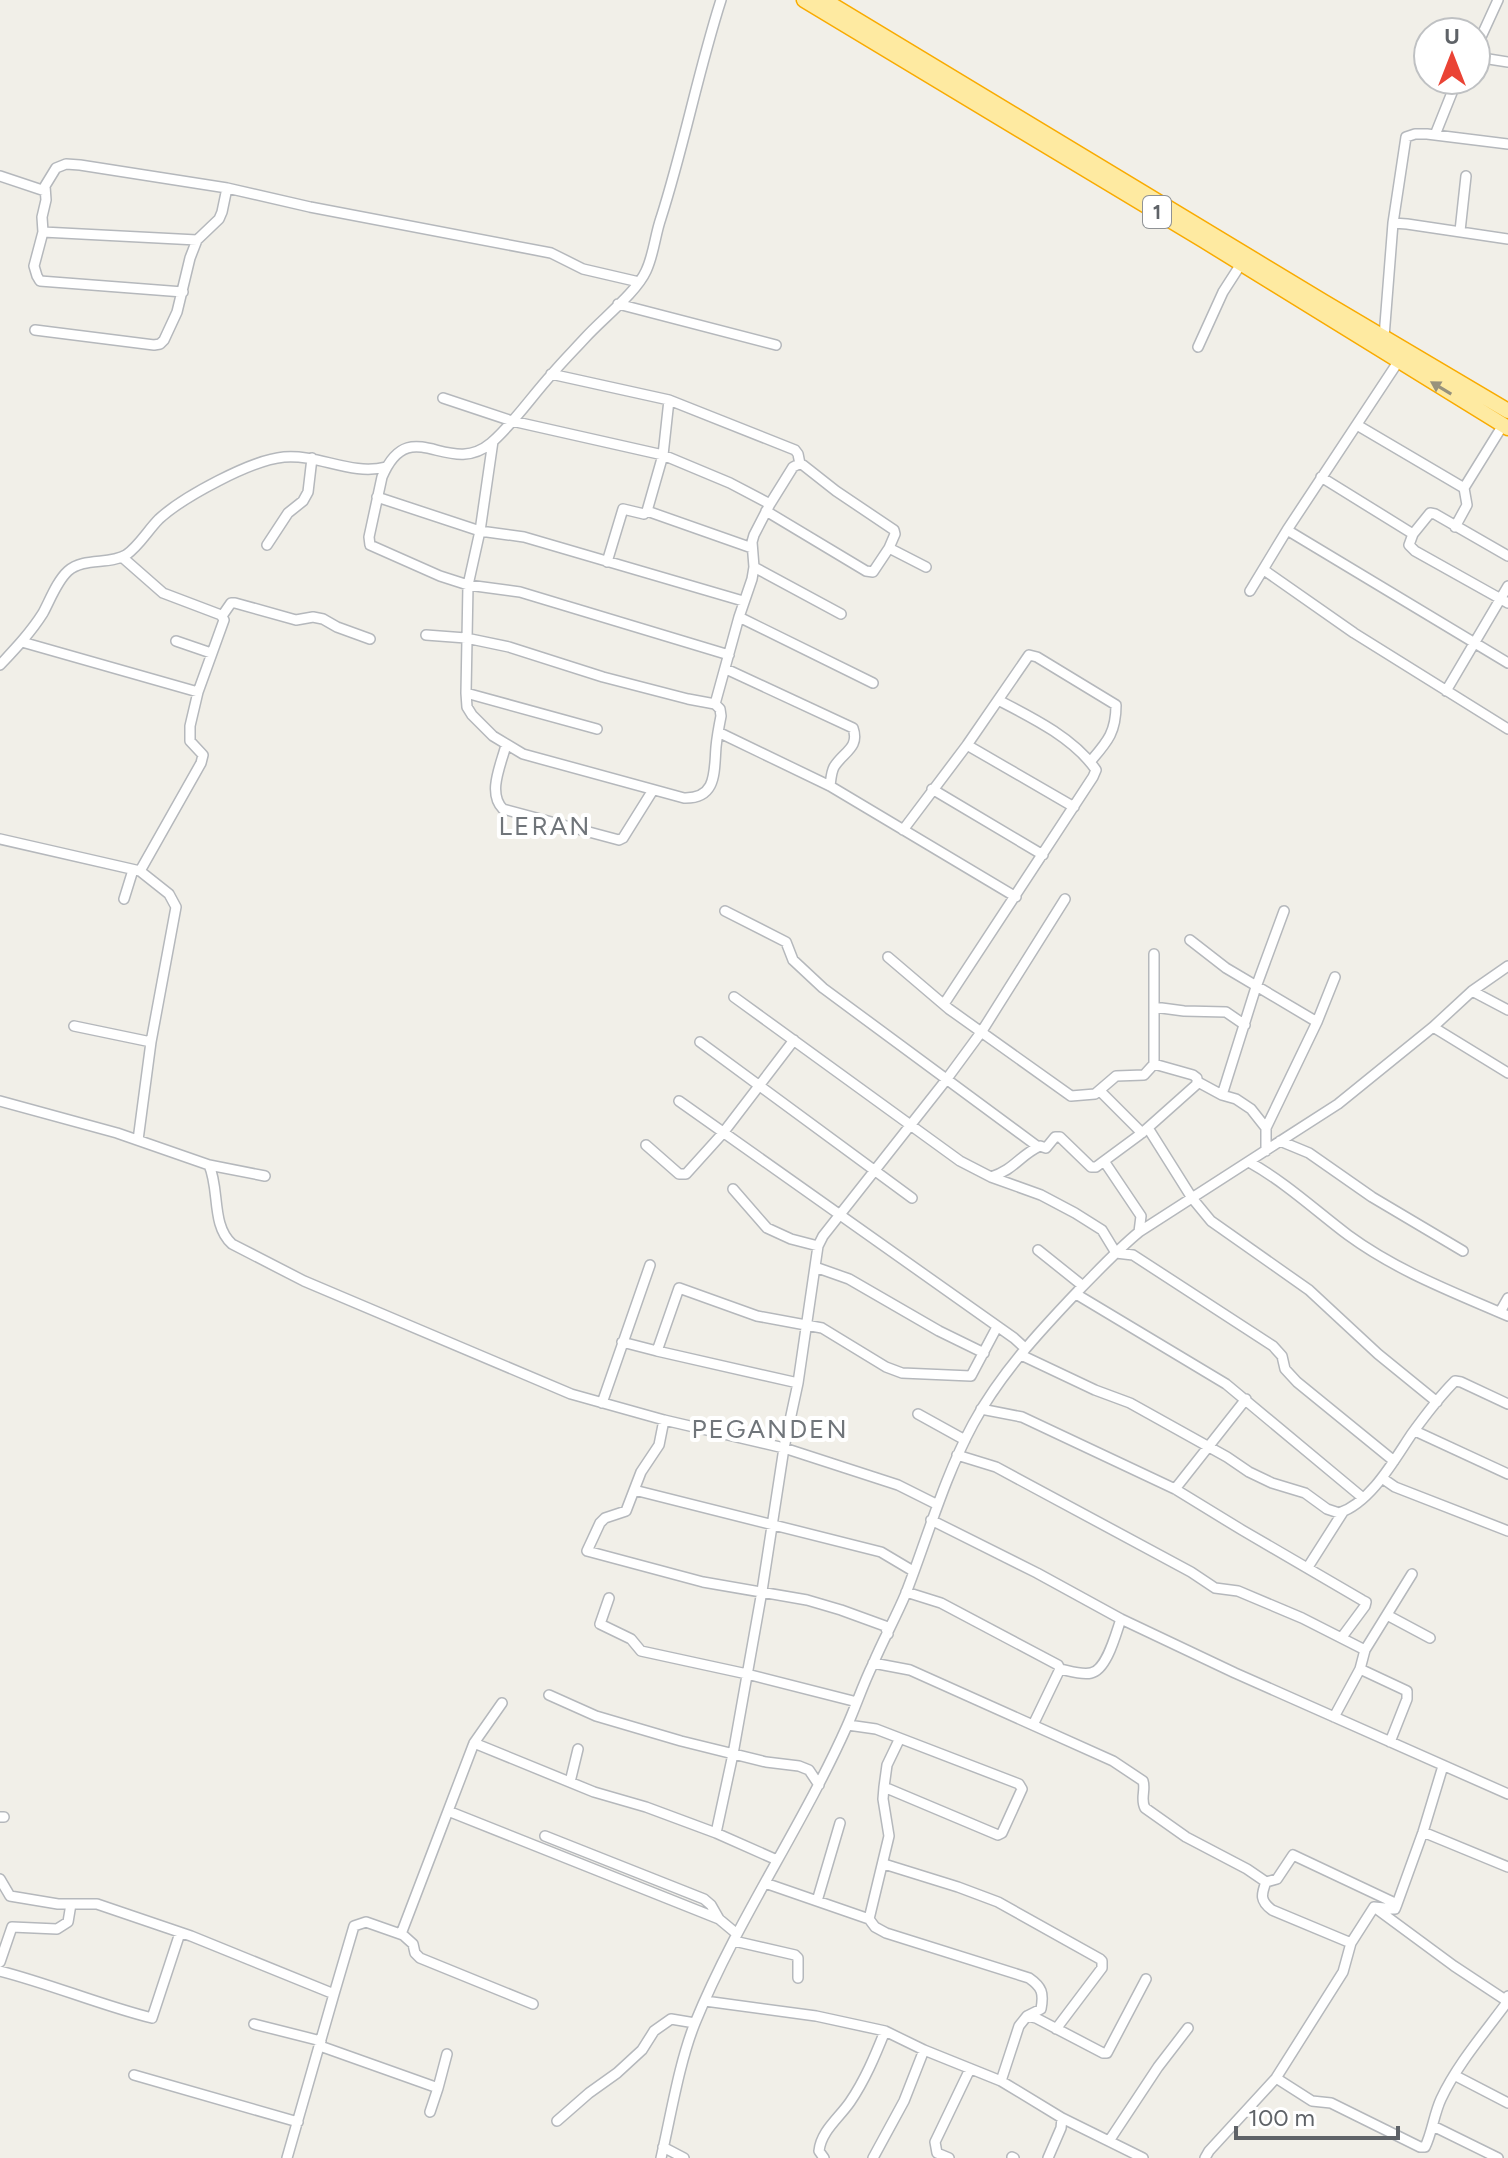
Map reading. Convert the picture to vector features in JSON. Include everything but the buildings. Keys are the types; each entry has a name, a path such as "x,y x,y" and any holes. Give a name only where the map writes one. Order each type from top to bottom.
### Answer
{"highway":[{"name":"1","path":"804,0 1244,259 1384,337 1506,421"},
{"name":"1","path":"824,0 1244,259 1398,362 1506,421"}],"street":[{"path":"721,0 645,274 551,374 512,421 481,450 466,455 415,447 399,451 386,467 369,537 370,545 440,576 468,585 520,592 729,655"},
{"path":"1496,5 1508,12"},
{"path":"1431,135 1449,96"},
{"path":"1384,337 1401,223 1404,143 1407,136 1431,135 1508,144"},
{"path":"183,292 40,281 34,266 43,232 45,191 53,171 59,165 66,164 227,188 551,253 583,269 639,282"},
{"path":"0,176 45,191"},
{"path":"1460,231 1466,176"},
{"path":"35,330 160,344 177,312 197,240 219,219 227,188"},
{"path":"1401,223 1508,239"},
{"path":"43,232 197,240"},
{"path":"1198,347 1223,292 1244,259"},
{"path":"618,304 776,345"},
{"path":"1250,591 1398,362"},
{"path":"443,398 512,421 663,455 730,483 866,571 873,572 889,548 894,530 800,464 795,450 669,400 551,374"},
{"path":"607,562 623,509 644,514 647,511 663,455 669,400"},
{"path":"1455,527 1467,505 1464,488 1506,421"},
{"path":"1357,425 1464,488"},
{"path":"426,635 466,638 509,647 603,677 715,704 721,712 710,786 704,793 684,798 523,754 486,730 472,715 467,707 466,693 466,638 468,585 480,531 493,441"},
{"path":"0,665 41,616 70,569 80,564 122,557 160,519 187,499 242,471 284,457 312,458 359,470 386,467"},
{"path":"267,545 288,513 303,501 308,492 312,458"},
{"path":"715,704 754,567 754,535 793,467 800,464"},
{"path":"1321,477 1413,534"},
{"path":"377,497 480,531 524,537 743,601"},
{"path":"647,511 752,548"},
{"path":"1504,601 1409,547 1409,543 1430,513 1508,556"},
{"path":"1287,530 1508,663"},
{"path":"889,548 926,567"},
{"path":"122,557 163,593 222,616"},
{"path":"754,567 841,614"},
{"path":"1264,570 1354,633 1508,729"},
{"path":"1446,691 1473,644 1504,601 1508,586"},
{"path":"124,899 137,871 192,783 203,758 190,741 190,726 211,653 224,624 222,616 231,603 291,619 323,619 370,639"},
{"path":"739,617 873,683"},
{"path":"176,641 211,653"},
{"path":"22,642 198,692"},
{"path":"903,830 1031,654 1114,703 1115,720 1110,739 1090,762"},
{"path":"726,669 853,728 855,744 833,769 830,786"},
{"path":"466,693 597,729"},
{"path":"944,1004 1074,807 1095,769 1057,733 998,700"},
{"path":"718,732 830,786 1016,897"},
{"path":"506,745 494,793 496,802 503,809 619,840 653,790"},
{"path":"967,745 1074,807"},
{"path":"932,789 1043,855"},
{"path":"0,839 137,871 169,894 176,907 151,1042 138,1140"},
{"path":"716,1833 762,1591 818,1246 982,1031 1065,899"},
{"path":"725,911 786,942 793,960 807,974 1037,1146 1046,1148 1055,1137 1059,1137 1091,1167 1096,1167 1145,1131 1198,1082"},
{"path":"1222,1095 1284,911"},
{"path":"1190,940 1226,968 1317,1022"},
{"path":"888,957 944,1004 1050,1083 1071,1096 1091,1096 1116,1076 1144,1075 1154,1064 1154,954"},
{"path":"661,2158 695,2023 848,1725 906,1592 936,1504 981,1409 1023,1352 1139,1232 1338,1104 1472,991 1508,966"},
{"path":"1266,1151 1266,1128 1335,977"},
{"path":"1472,991 1508,1010"},
{"path":"734,997 960,1161 991,1177 1041,1195 1102,1230 1116,1253"},
{"path":"1154,1007 1226,1012 1245,1025"},
{"path":"74,1026 151,1042"},
{"path":"1433,1027 1508,1073"},
{"path":"646,1145 684,1175 723,1133 794,1040"},
{"path":"700,1042 912,1198"},
{"path":"1154,1064 1193,1075 1198,1082 1246,1104 1266,1128"},
{"path":"1100,1091 1145,1131 1211,1221 1309,1290 1378,1354 1437,1402"},
{"path":"0,1101 117,1133 209,1165 265,1176"},
{"path":"679,1101 997,1327 1023,1352 1095,1390 1130,1403 1259,1478 1301,1491 1335,1513 1343,1512"},
{"path":"1280,1141 1309,1153 1372,1197 1463,1251"},
{"path":"991,1177 1007,1172 1037,1146"},
{"path":"1104,1161 1141,1216 1139,1232"},
{"path":"1249,1162 1275,1177 1349,1236 1398,1267 1504,1314 1508,1298"},
{"path":"209,1165 215,1179 221,1229 232,1244 304,1281 571,1394 784,1448 898,1485 936,1504"},
{"path":"733,1189 767,1228 818,1246"},
{"path":"1038,1250 1080,1290 1246,1399 1363,1498"},
{"path":"1116,1253 1133,1255 1273,1346 1282,1356 1285,1369 1297,1382 1394,1461"},
{"path":"602,1403 650,1265"},
{"path":"815,1267 849,1279 984,1353"},
{"path":"657,1351 681,1287 757,1316 825,1330 886,1367 902,1373 971,1376 997,1327"},
{"path":"622,1342 798,1383"},
{"path":"1308,1567 1343,1512 1363,1498 1382,1478 1451,1384 1458,1380 1508,1404"},
{"path":"1175,1489 1246,1399"},
{"path":"981,1409 1022,1417 1175,1489 1366,1602 1342,1637"},
{"path":"918,1414 965,1440"},
{"path":"664,1420 659,1445 641,1472 625,1512 612,1515 600,1523 587,1551 703,1582 807,1600 885,1626 888,1634"},
{"path":"1415,1431 1508,1474"},
{"path":"957,1455 996,1467 1215,1588 1238,1591 1302,1618 1365,1650"},
{"path":"1382,1478 1395,1487 1508,1531"},
{"path":"634,1490 881,1552 913,1571"},
{"path":"931,1520 1121,1619 1508,1794"},
{"path":"1334,1717 1360,1669 1365,1650 1412,1574"},
{"path":"906,1592 941,1603 1058,1665 1060,1669 1079,1673 1099,1670 1121,1619"},
{"path":"609,1598 600,1624 631,1639 641,1651 857,1702"},
{"path":"1387,1615 1430,1638"},
{"path":"873,1663 910,1670 1113,1761 1144,1784 1145,1808 1186,1837 1266,1882 1277,1879 1293,1855 1397,1904"},
{"path":"1033,1725 1060,1669"},
{"path":"1360,1669 1407,1691 1407,1699 1390,1742"},
{"path":"549,1695 596,1716 681,1741 766,1762 799,1766 809,1770 819,1785"},
{"path":"401,1934 474,1743 502,1703"},
{"path":"848,1725 876,1729 1019,1784 1021,1792 1002,1833 998,1835 884,1787"},
{"path":"869,1919 889,1836 884,1787 887,1765 899,1740"},
{"path":"474,1743 594,1792 716,1833 777,1860"},
{"path":"570,1782 578,1749"},
{"path":"1374,1907 1395,1909 1443,1766"},
{"path":"448,1811 660,1888 704,1899 736,1938 795,1955 798,1958 798,1978"},
{"path":"817,1901 840,1823"},
{"path":"1423,1832 1508,1867"},
{"path":"545,1836 715,1912"},
{"path":"884,1864 998,1902 1100,1959 1102,1968 1056,2029"},
{"path":"0,1879 10,1896 37,1902 97,1904 334,1994"},
{"path":"1266,1882 1262,1899 1272,1910 1351,1943"},
{"path":"765,1883 869,1919 886,1933 1029,1978 1038,1985 1043,1997 1041,2009 1027,2016 1019,2026 1001,2081"},
{"path":"0,1962 12,1927 57,1929 68,1922 71,1904"},
{"path":"1205,2158 1276,2078 1343,1972 1351,1943 1374,1907"},
{"path":"1276,2078 1312,2101 1331,2103 1420,2147 1427,2146 1438,2104 1454,2075 1508,1998 1454,1966 1374,1907"},
{"path":"287,2158 354,1926 366,1922 401,1934 413,1944 420,1958 533,2004"},
{"path":"0,1971 152,2018 180,1933"},
{"path":"1027,2016 1107,2053 1146,1979"},
{"path":"705,2001 816,2016 885,2031 1001,2081 1062,2118 1143,2158"},
{"path":"557,2121 642,2050 654,2031 671,2019 695,2023"},
{"path":"254,2024 320,2044 438,2088"},
{"path":"1113,2158 1114,2143 1158,2067 1188,2028"},
{"path":"824,2158 819,2151 822,2138 863,2081 885,2031"},
{"path":"873,2158 904,2101 924,2050"},
{"path":"430,2112 447,2054"},
{"path":"949,2158 937,2153 935,2142 970,2069"},
{"path":"134,2075 298,2122"},
{"path":"1454,2075 1508,2103"},
{"path":"1048,2158 1062,2118"},
{"path":"1433,2126 1498,2158"},
{"path":"663,2147 684,2158"}],"district":[{"name":"LERAN","path":"545,826"},
{"name":"PEGANDEN","path":"770,1429"}]}
